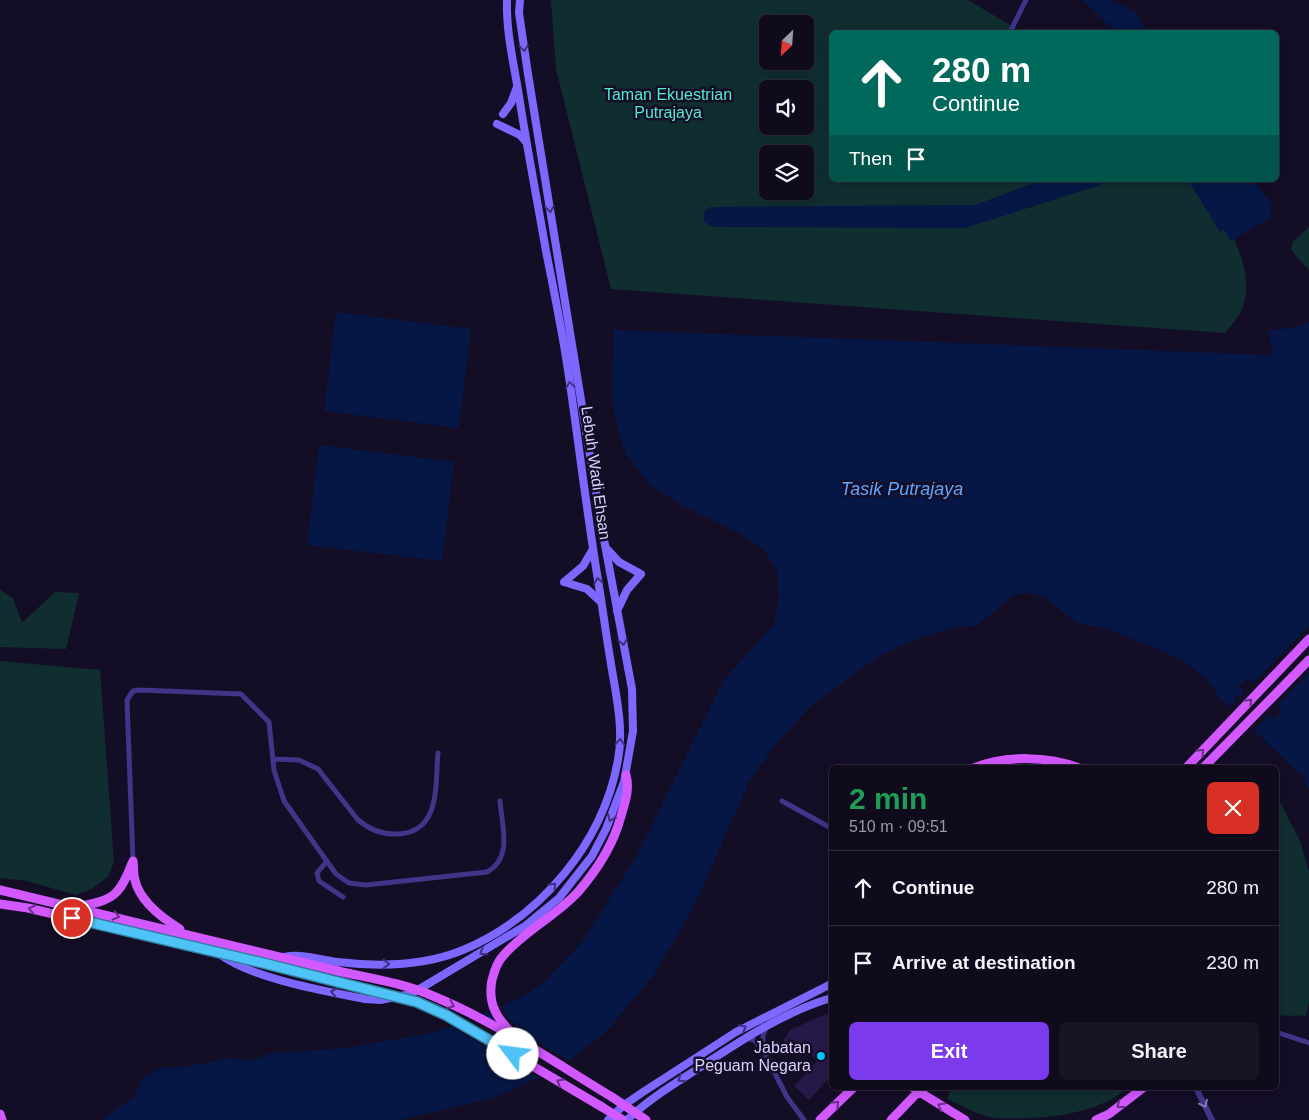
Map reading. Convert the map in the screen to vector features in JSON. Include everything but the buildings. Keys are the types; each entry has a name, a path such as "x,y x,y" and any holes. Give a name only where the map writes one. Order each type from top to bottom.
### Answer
{"main road":[{"name":"Lebuh Wadi Ehsan","path":"338,966 394,964 431,960 462,950 484,940 517,919 564,875 580,852 594,828 614,779 621,737 617,698 593,549 568,369 517,87 507,0"},
{"name":"Lebuh Wadi Ehsan","path":"216,952 239,967 351,996 380,1000 411,994 525,926 558,898 592,856 616,806 626,775 634,731 632,689 605,547 527,65 519,13 520,0"},
{"path":"503,114 511,103 517,87"},
{"path":"497,124 520,135 526,142"},
{"path":"605,547 619,562 641,574 628,590 617,611"},
{"path":"593,549 583,566 564,582 587,590 601,602"},
{"path":"1189,765 1309,639"},
{"path":"1206,765 1309,660"},
{"path":"982,765 989,762 1028,760 1067,765"},
{"path":"527,1046 507,1029 491,1005 490,990 493,973 502,957 578,892 603,857 620,822 628,783 626,775"},
{"path":"74,906 100,903 115,894 125,882 133,861"},
{"path":"133,861 135,882 143,896 162,918 189,934"},
{"path":"0,890 284,957 338,966 433,996 527,1046 612,1097 646,1120"},
{"path":"1,904 28,908 216,952 417,1002 446,1015 602,1107 611,1117 623,1120"},
{"path":"611,1117 624,1105 736,1032 829,985"},
{"path":"627,1120 656,1095 745,1038 810,1005 829,999"},
{"path":"820,1120 851,1090"},
{"path":"891,1120 916,1090"},
{"path":"919,1090 965,1120"},
{"path":"1096,1120 1109,1114 1139,1090"},
{"path":"0,1114 2,1120"}],"street":[{"path":"1011,30 1026,0"},
{"path":"133,861 127,700 133,691 139,690 241,694 269,722 278,786 284,801 342,879 358,885 487,872 500,862 503,854 504,845 500,801"},
{"path":"273,759 299,760 318,769 358,820 366,826 387,834 399,834 422,827 428,819 432,809 438,754"},
{"path":"782,801 829,827"},
{"path":"327,861 319,870 317,878 343,897"},
{"path":"763,1050 763,1036 766,1027"},
{"path":"1279,1033 1309,1043"},
{"path":"745,1038 754,1040 763,1050 787,1098 804,1120"},
{"path":"1197,1090 1212,1120"}],"green space":[{"name":"Taman Ekuestrian Putrajaya","path":"551,0 968,0 1019,30 829,30 829,182 1203,182 1227,223 1241,255 1245,272 1246,288 1243,307 1225,333 611,289 556,69"},
{"path":"1309,227 1309,270 1291,248 1293,242"},
{"path":"0,590 13,598 22,623 55,592 79,593 66,649 0,647"},
{"path":"0,661 100,670 114,862 108,877 91,889 76,895 27,881 0,878"},
{"path":"1279,800 1300,841 1309,872 1309,1002 1306,1016 1279,1015"},
{"path":"951,1090 1124,1090 1114,1098 1082,1111 1064,1115 1027,1118 987,1117 947,1099"}],"water":[{"path":"1083,0 1109,0 1135,11 1146,29 1114,30"},
{"path":"1037,182 1104,182 965,228 713,227 704,222 704,212 710,207 975,205"},
{"path":"1189,182 1256,182 1272,206 1270,218 1231,241 1224,230 1220,232"},
{"path":"336,312 471,329 459,428 324,411"},
{"name":"Tasik Putrajaya","path":"1309,322 1309,790 1304,778 1220,698 1208,681 1183,660 1108,629 1076,623 1046,598 1031,593 1015,594 978,625 949,629 911,641 878,657 810,707 775,745 749,782 693,909 653,976 607,1031 559,1069 493,1098 400,1120 101,1120 134,1097 143,1077 164,1067 185,1067 230,1058 252,1060 273,1053 347,1048 430,1033 470,1020 525,995 544,982 582,942 636,857 724,680 774,624 779,600 777,571 764,550 737,532 683,506 651,486 626,454 619,434 612,401 613,332 615,330 1274,355 1268,331 1291,328"},
{"path":"319,445 454,462 442,561 307,545"}],"pier":[{"path":"1309,626 1309,672 1277,705 1283,711 1274,719 1269,715 1252,732 1228,709 1236,700 1234,698 1238,694 1241,696 1244,692 1239,686 1247,678 1253,683"},
{"path":"501,1003 506,1016 518,1027 533,1039 571,1062 560,1071 541,1079 448,1025 478,1014 491,1022 494,1021 488,1009"}],"place":[{"name":"Jabatan Peguam Negara","path":"821,1056"}],"route":[{"path":"72,918 387,993 417,1002 446,1015 513,1054"}]}
